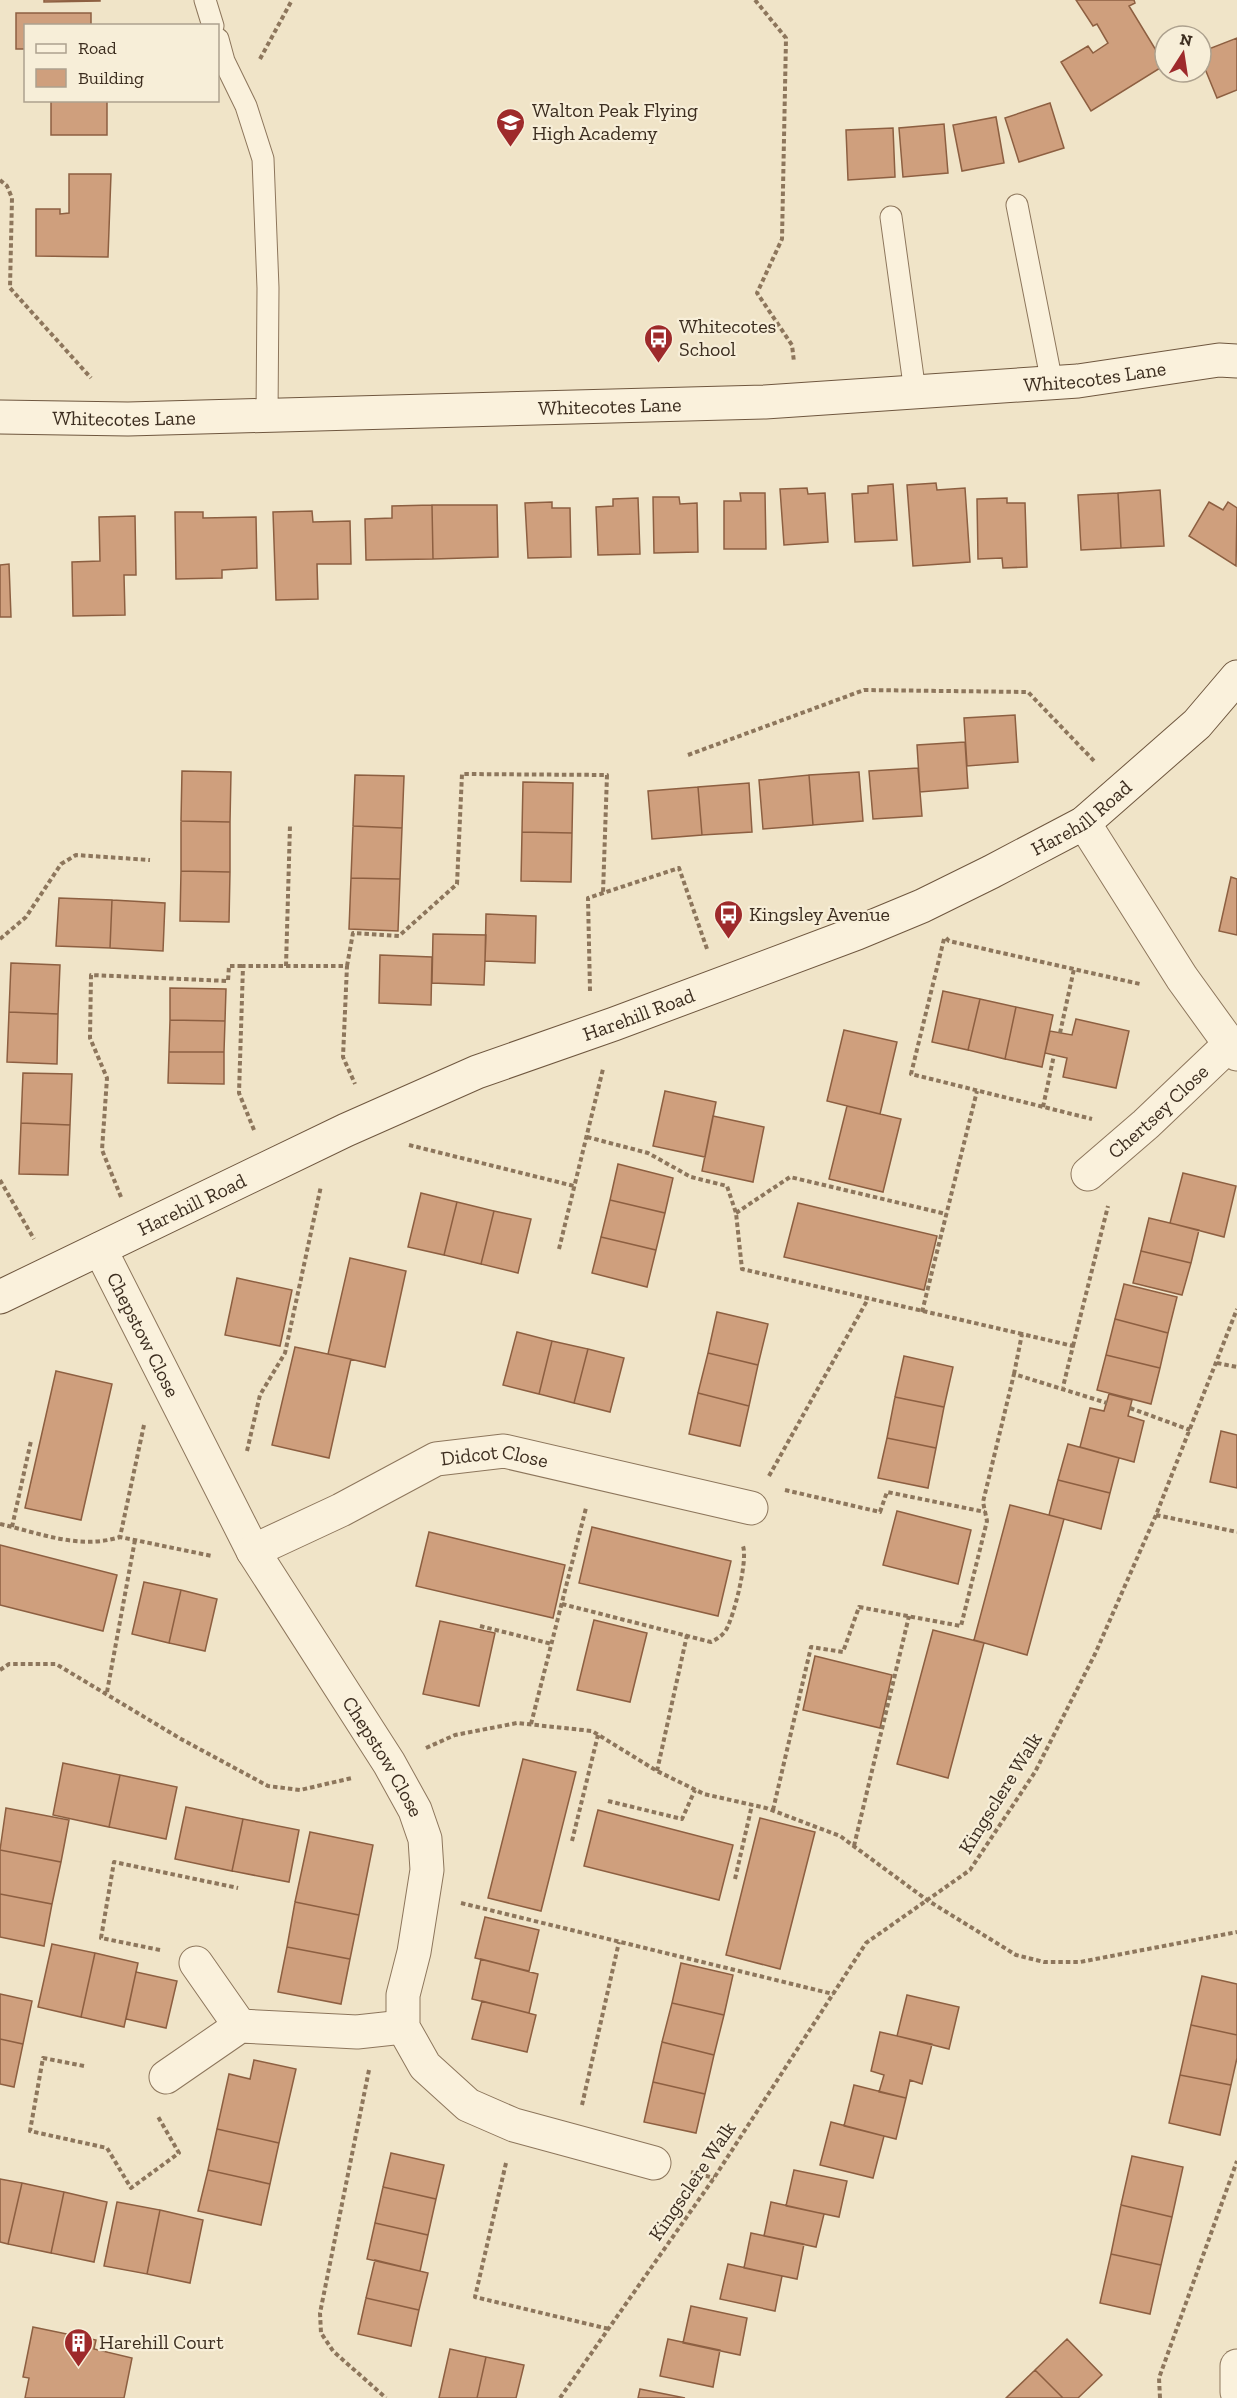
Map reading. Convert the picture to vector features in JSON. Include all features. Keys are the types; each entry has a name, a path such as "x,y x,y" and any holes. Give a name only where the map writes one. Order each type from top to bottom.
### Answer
{"street":[{"name":"Whitecotes Lane","path":"0,417 128,419 797,400 1052,383 1231,356"},
{"name":"Harehill Road","path":"0,1297 330,1137 477,1072 720,984 922,906 1084,823 1197,724 1237,677"},
{"path":"1084,823 1182,978 1233,1050"},
{"name":"Chertsey Close","path":"1088,1174 1233,1050"},
{"name":"Chepstow Close","path":"100,1250 258,1559 389,1763 415,1810 425,1839 427,1870 414,1953 403,1995 390,2029 425,2066 468,2105 514,2125 654,2163"},
{"name":"Didcot Close","path":"258,1559 341,1510 436,1460 504,1451 595,1472 757,1497"},
{"path":"196,1963 240,2026"},
{"path":"166,2077 240,2026 390,2029"},
{"path":"1237,2366 1237,2392"}],"lane":[{"path":"205,0 212,24"},
{"path":"219,43 224,61 246,106 263,159 268,288 267,416"},
{"path":"1017,205 1052,383"},
{"path":"891,217 915,392"}],"path":[{"path":"246,106 262,89 257,63 292,0"},
{"path":"755,0 786,38 782,239 757,293 792,345 797,400"},
{"path":"0,180 7,186 12,198 10,288 128,419"},
{"path":"688,755 864,690 1028,692 1122,790"},
{"path":"370,1119 343,1057 347,966 353,933 399,936 457,884 462,774 606,775 603,893"},
{"path":"286,966 290,825"},
{"path":"0,939 26,917 61,864 76,855 150,860"},
{"path":"559,1249 586,1137 602,1028 588,898 679,868 720,984"},
{"path":"1140,1130 911,1074 945,936 949,941 1140,984 1182,978"},
{"path":"135,1232 102,1150 107,1078 90,1038 91,975 228,981 229,966 347,966"},
{"path":"243,966 239,1093 269,1167"},
{"path":"1060,1033 1074,969"},
{"path":"1043,1107 1054,1055"},
{"path":"922,1312 977,1091"},
{"path":"247,1453 260,1395 285,1353 330,1137"},
{"path":"586,1137 648,1153 691,1177 727,1186 736,1213 742,1269 1073,1346"},
{"path":"403,1144 574,1186"},
{"path":"1063,1387 1110,1197 1115,1190 1088,1174"},
{"path":"736,1213 790,1177 946,1214"},
{"path":"0,1180 53,1271"},
{"path":"562,1604 711,1642 718,1639 726,1630 741,1579 745,1552 740,1537 757,1497 868,1299"},
{"name":"Kingsclere Walk","path":"560,2398 714,2178 866,1942 970,1870 1035,1772 1095,1654 1156,1515 1237,1309"},
{"path":"773,1810 811,1647 843,1652 859,1607 961,1626 987,1521 983,1502 1022,1334"},
{"path":"1217,1363 1237,1367"},
{"path":"1014,1374 1107,1402"},
{"path":"1130,1408 1190,1430"},
{"path":"120,1537 144,1420"},
{"path":"12,1527 31,1441"},
{"path":"531,1725 595,1472"},
{"path":"757,1497 880,1512 887,1492 985,1512"},
{"path":"1156,1515 1237,1532"},
{"path":"0,1524 80,1543 100,1543 120,1537 258,1559"},
{"path":"107,1692 135,1540"},
{"path":"854,1846 909,1616"},
{"path":"480,1626 552,1644"},
{"path":"657,1770 687,1635"},
{"path":"0,1670 9,1664 56,1664 107,1692 181,1739 268,1786 300,1790 342,1782 454,1735 517,1723 592,1731 695,1790 773,1810 840,1836 927,1900 1016,1955 1044,1962 1080,1962 1237,1932"},
{"path":"572,1841 598,1735"},
{"path":"608,1801 682,1819 695,1790"},
{"path":"735,1879 752,1805"},
{"path":"196,1963 184,1971 171,1952 101,1938 114,1862 238,1888"},
{"path":"424,1893 833,1994"},
{"path":"574,2142 619,1942"},
{"path":"386,2398 333,2351 321,2333 320,2313 390,2029"},
{"path":"84,2066 43,2058 30,2131 107,2148 131,2188 179,2153 156,2117 179,2095 166,2077"},
{"path":"514,2125 474,2297 609,2329"},
{"path":"1160,2398 1159,2378 1237,2161"}],"building":[{"path":"44,0 100,0 100,1 44,2"},
{"path":"1076,0 1134,0 1135,3 1129,6 1153,45 1153,72 1091,111 1061,62 1088,46 1093,53 1108,43 1097,24 1093,26"},
{"path":"16,13 91,13 91,24 24,24 24,49 16,49"},
{"path":"1237,38 1237,90 1217,98 1211,84 1213,47"},
{"path":"51,102 107,102 107,135 51,135"},
{"path":"1050,103 1064,148 1019,162 1005,118"},
{"path":"996,117 1004,163 962,171 953,125"},
{"path":"944,124 948,173 903,177 899,128"},
{"path":"893,128 895,177 848,180 846,130"},
{"path":"69,174 111,174 108,257 36,256 36,209 60,209 60,214 69,213"},
{"path":"936,483 937,490 965,488 970,562 913,566 907,485"},
{"path":"893,484 897,540 855,542 852,494 868,493 868,486"},
{"path":"807,488 808,494 825,493 828,542 784,545 780,489"},
{"path":"1160,490 1164,546 1121,548 1118,493"},
{"path":"740,493 765,493 766,549 724,549 724,501 741,501"},
{"path":"1118,493 1121,548 1081,550 1078,495"},
{"path":"653,497 679,497 680,504 697,503 698,552 654,553"},
{"path":"638,498 640,554 598,555 596,507 613,506 613,499"},
{"path":"1007,498 1007,503 1025,503 1027,567 1003,568 1002,558 978,559 977,499"},
{"path":"552,502 552,508 570,508 571,557 528,558 525,503"},
{"path":"1209,502 1223,510 1228,502 1237,508 1236,566 1189,536"},
{"path":"432,505 497,505 498,557 433,559"},
{"path":"432,505 433,559 366,560 365,519 392,518 392,506"},
{"path":"312,511 313,522 350,521 351,564 317,564 318,599 276,600 273,512"},
{"path":"175,512 203,512 203,518 256,517 257,568 222,570 222,578 176,579"},
{"path":"135,516 136,575 124,575 125,615 73,616 72,562 100,561 99,517"},
{"path":"9,564 11,617 0,617 0,565"},
{"path":"1015,715 1018,762 967,766 964,718"},
{"path":"965,742 968,788 920,792 917,745"},
{"path":"918,768 922,816 873,819 869,771"},
{"path":"182,771 231,772 230,822 181,821"},
{"path":"859,772 863,821 813,825 809,775"},
{"path":"355,775 404,776 402,828 353,826"},
{"path":"809,775 813,825 763,829 759,780"},
{"path":"523,782 573,783 572,833 522,832"},
{"path":"749,783 752,832 702,835 698,787"},
{"path":"698,787 702,835 652,839 648,791"},
{"path":"181,821 230,822 230,872 181,871"},
{"path":"353,826 402,828 400,879 351,878"},
{"path":"522,832 572,833 571,882 521,881"},
{"path":"181,871 230,872 229,922 180,921"},
{"path":"1231,877 1237,879 1237,935 1219,931"},
{"path":"351,878 400,879 398,931 349,929"},
{"path":"59,898 112,900 110,948 56,946"},
{"path":"112,900 165,903 163,951 110,948"},
{"path":"486,914 536,916 535,963 485,961"},
{"path":"433,934 486,935 484,985 432,983"},
{"path":"380,955 432,957 431,1005 379,1003"},
{"path":"11,963 60,965 58,1014 9,1012"},
{"path":"170,988 226,989 225,1021 170,1020"},
{"path":"943,991 980,999 968,1050 932,1042"},
{"path":"980,999 1016,1007 1005,1059 968,1050"},
{"path":"1016,1007 1053,1015 1042,1067 1005,1059"},
{"path":"9,1012 58,1014 57,1064 7,1062"},
{"path":"1076,1019 1129,1031 1116,1088 1063,1077 1067,1058 1045,1053 1050,1031 1072,1035"},
{"path":"170,1020 225,1021 224,1052 169,1052"},
{"path":"844,1030 897,1042 880,1114 827,1101"},
{"path":"169,1052 224,1052 224,1084 168,1083"},
{"path":"23,1073 72,1074 70,1125 21,1123"},
{"path":"665,1091 716,1102 705,1157 653,1146"},
{"path":"847,1106 901,1119 883,1192 829,1179"},
{"path":"713,1116 764,1127 753,1182 702,1171"},
{"path":"21,1123 70,1125 68,1175 19,1174"},
{"path":"618,1164 673,1178 665,1213 610,1200"},
{"path":"1183,1173 1236,1186 1224,1237 1170,1223"},
{"path":"421,1193 457,1202 444,1255 408,1247"},
{"path":"610,1200 665,1213 656,1250 601,1237"},
{"path":"457,1202 494,1211 481,1264 444,1255"},
{"path":"798,1203 937,1236 924,1290 784,1257"},
{"path":"494,1211 531,1219 518,1273 481,1264"},
{"path":"1149,1218 1199,1230 1191,1263 1141,1251"},
{"path":"601,1237 656,1250 647,1287 592,1273"},
{"path":"1141,1251 1191,1263 1182,1295 1133,1283"},
{"path":"350,1258 406,1271 385,1367 328,1354"},
{"path":"237,1278 292,1290 280,1346 225,1335"},
{"path":"1124,1284 1177,1297 1168,1333 1115,1319"},
{"path":"717,1312 768,1324 758,1365 708,1353"},
{"path":"1115,1319 1168,1333 1160,1368 1106,1355"},
{"path":"517,1332 552,1341 539,1394 503,1385"},
{"path":"552,1341 588,1349 574,1403 539,1394"},
{"path":"295,1347 351,1359 329,1458 272,1445"},
{"path":"588,1349 624,1358 610,1412 574,1403"},
{"path":"708,1353 758,1365 749,1406 698,1393"},
{"path":"1106,1355 1160,1368 1151,1404 1097,1390"},
{"path":"904,1356 953,1367 944,1407 895,1397"},
{"path":"56,1371 112,1384 81,1520 25,1508"},
{"path":"698,1393 749,1406 740,1446 689,1434"},
{"path":"1109,1394 1132,1400 1128,1416 1144,1421 1134,1462 1080,1447 1090,1408 1104,1411"},
{"path":"895,1397 944,1407 936,1448 887,1438"},
{"path":"1221,1431 1237,1435 1237,1488 1210,1482"},
{"path":"887,1438 936,1448 928,1488 878,1478"},
{"path":"1068,1444 1119,1458 1110,1493 1058,1480"},
{"path":"1058,1480 1110,1493 1101,1529 1049,1515"},
{"path":"1010,1505 1064,1519 1027,1655 974,1640"},
{"path":"897,1511 971,1530 958,1584 883,1565"},
{"path":"592,1527 731,1561 718,1616 579,1583"},
{"path":"429,1532 565,1565 553,1618 416,1586"},
{"path":"0,1545 117,1575 103,1631 0,1605"},
{"path":"144,1582 181,1590 169,1643 132,1634"},
{"path":"181,1590 217,1599 205,1651 169,1643"},
{"path":"594,1620 647,1633 630,1702 577,1690"},
{"path":"440,1621 495,1633 479,1706 423,1694"},
{"path":"933,1630 984,1643 948,1778 897,1764"},
{"path":"815,1656 892,1675 880,1728 803,1710"},
{"path":"523,1759 576,1772 541,1911 488,1898"},
{"path":"63,1763 120,1775 109,1827 53,1815"},
{"path":"120,1775 177,1787 166,1839 109,1827"},
{"path":"186,1807 243,1819 232,1871 175,1859"},
{"path":"6,1808 69,1820 61,1862 0,1850"},
{"path":"598,1810 733,1845 719,1900 584,1866"},
{"path":"760,1818 815,1832 780,1969 726,1955"},
{"path":"243,1819 299,1830 289,1882 232,1871"},
{"path":"310,1832 373,1845 359,1915 295,1902"},
{"path":"0,1850 61,1862 52,1904 0,1894"},
{"path":"0,1894 52,1904 44,1946 0,1937"},
{"path":"295,1902 359,1915 350,1959 287,1947"},
{"path":"485,1917 539,1930 529,1971 475,1958"},
{"path":"52,1944 95,1953 81,2017 38,2007"},
{"path":"287,1947 350,1959 341,2004 278,1992"},
{"path":"95,1953 138,1963 124,2027 81,2017"},
{"path":"481,1959 538,1974 529,2013 472,1999"},
{"path":"681,1963 733,1975 724,2015 672,2003"},
{"path":"136,1972 177,1981 166,2028 126,2019"},
{"path":"1202,1976 1237,1984 1237,2035 1191,2025"},
{"path":"0,1994 32,2001 23,2044 0,2039"},
{"path":"907,1995 959,2007 949,2049 897,2036"},
{"path":"482,2001 536,2015 527,2052 472,2039"},
{"path":"672,2003 724,2015 714,2055 662,2042"},
{"path":"1191,2025 1237,2035 1237,2058 1231,2085 1180,2075"},
{"path":"880,2032 932,2044 922,2084 910,2080 906,2098 879,2092 884,2075 871,2071"},
{"path":"0,2039 23,2044 14,2087 0,2084"},
{"path":"662,2042 714,2055 705,2094 653,2082"},
{"path":"254,2060 296,2069 279,2143 217,2129 229,2074 250,2079"},
{"path":"1180,2075 1231,2085 1220,2135 1169,2123"},
{"path":"653,2082 705,2094 696,2133 644,2122"},
{"path":"854,2085 906,2098 896,2139 844,2126"},
{"path":"831,2122 884,2136 873,2178 820,2165"},
{"path":"217,2129 279,2143 270,2184 208,2170"},
{"path":"391,2153 444,2165 436,2199 383,2187"},
{"path":"1132,2156 1183,2167 1172,2217 1121,2205"},
{"path":"208,2170 270,2184 261,2225 198,2211"},
{"path":"794,2170 847,2181 839,2217 786,2206"},
{"path":"0,2179 22,2183 8,2244 0,2242"},
{"path":"22,2183 64,2192 51,2253 8,2244"},
{"path":"383,2187 436,2199 428,2235 375,2223"},
{"path":"64,2192 107,2202 94,2262 51,2253"},
{"path":"117,2202 160,2210 147,2274 104,2266"},
{"path":"771,2202 824,2214 816,2247 764,2236"},
{"path":"1121,2205 1172,2217 1161,2265 1111,2254"},
{"path":"160,2210 203,2220 190,2283 147,2274"},
{"path":"375,2223 428,2235 420,2271 367,2259"},
{"path":"751,2233 804,2244 797,2279 744,2268"},
{"path":"1111,2254 1161,2265 1150,2314 1100,2303"},
{"path":"375,2260 428,2273 419,2310 366,2298"},
{"path":"728,2264 782,2276 775,2311 720,2299"},
{"path":"366,2298 419,2310 411,2346 358,2334"},
{"path":"691,2306 747,2318 740,2355 683,2343"},
{"name":"Harehill Court","path":"33,2327 96,2340 94,2349 132,2358 124,2398 25,2398 29,2378 23,2377"},
{"path":"668,2339 720,2350 713,2387 660,2376"},
{"path":"1067,2339 1102,2375 1078,2398 1063,2398 1035,2370"},
{"path":"450,2349 486,2357 477,2398 439,2398"},
{"path":"486,2357 524,2365 516,2398 477,2398"},
{"path":"1035,2370 1063,2398 1006,2398"},
{"path":"640,2389 685,2398 638,2398"}],"place":[{"name":"Walton Peak Flying High Academy","path":"511,148"},
{"name":"Whitecotes School","path":"658,364"},
{"name":"Kingsley Avenue","path":"728,940"},
{"name":"Harehill Court","path":"78,2368"}]}
